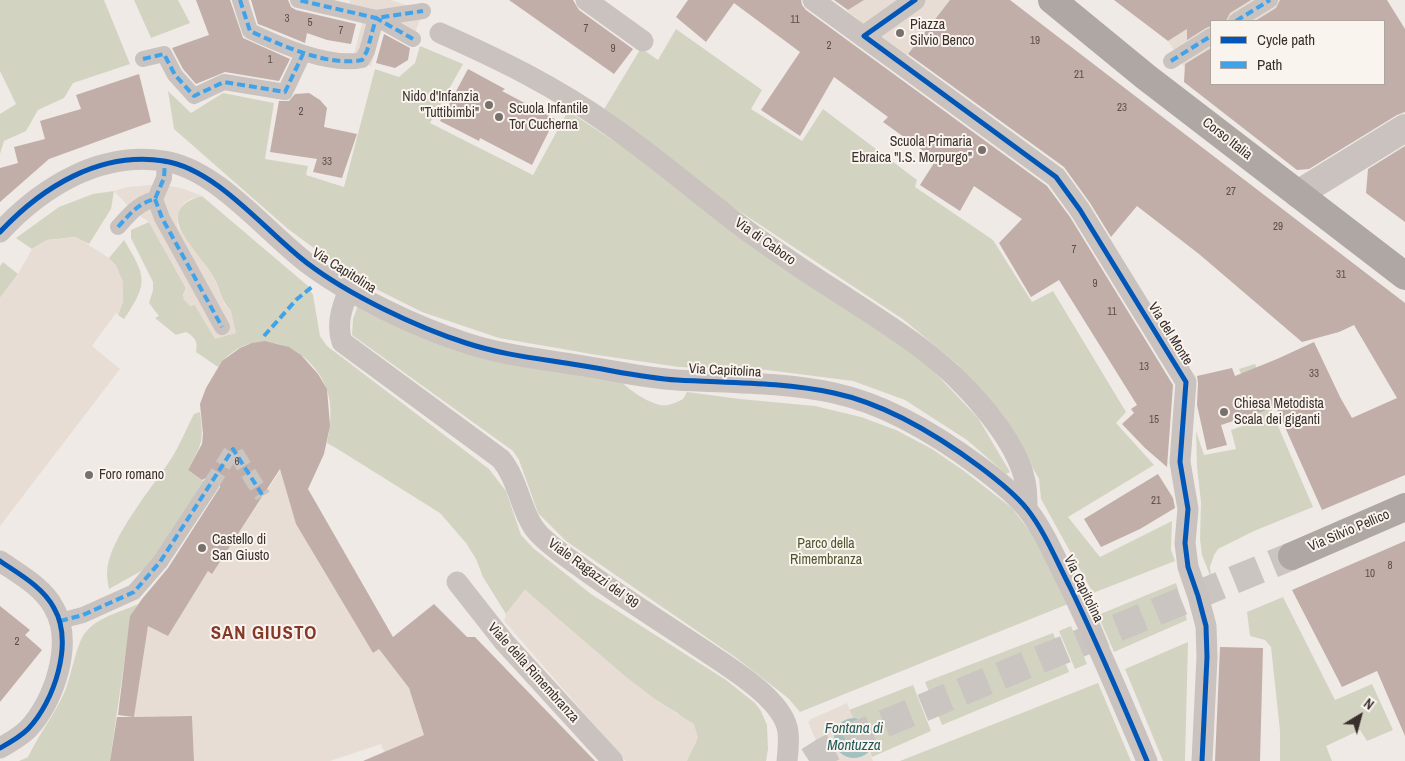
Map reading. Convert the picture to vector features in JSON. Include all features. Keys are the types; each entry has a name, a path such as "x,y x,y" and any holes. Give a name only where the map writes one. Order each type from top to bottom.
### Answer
{"main road":[{"name":"Corso Italia","path":"1052,0 1146,77 1405,276"},
{"name":"Via Silvio Pellico","path":"1292,556 1405,507"}],"street":[{"path":"240,0 250,31 303,54 352,62 362,60 367,51 376,18"},
{"path":"298,0 376,18 412,39"},
{"path":"586,0 643,41"},
{"name":"Via del Monte","path":"814,0 1056,177 1080,210 1186,382 1180,462 1188,509 1185,543 1188,567 1206,626 1207,657 1202,761"},
{"path":"864,36 915,0"},
{"path":"1238,20 1270,0"},
{"path":"376,18 423,11"},
{"name":"Via di Caboro","path":"440,33 534,77 583,107 636,144 753,235 898,330 930,355 964,385 1002,434 1015,455 1025,481 1027,508"},
{"path":"1171,61 1210,37"},
{"path":"143,59 164,54 175,75 194,96 224,82 284,92 303,54"},
{"path":"1298,194 1405,128"},
{"name":"Via Capitolina","path":"0,232 38,197 59,183 77,175 121,160 165,161 186,166 206,177 307,263 349,290 392,313 444,336 494,350 677,380 789,385 836,393 870,404 905,420 981,468 1027,508 1053,553 1108,666 1147,761"},
{"path":"165,161 164,178 155,199 162,218 222,327"},
{"path":"118,227 143,202 155,199"},
{"name":"Viale Ragazzi del '99","path":"349,290 343,304 338,331 342,342 501,459 508,468 515,483 528,517 537,532 551,545 600,582 734,670 769,700 787,727 789,749 787,761"},
{"path":"60,622 83,615 134,592 160,562 210,486"},
{"path":"0,561 38,589 47,598 55,609 60,622 62,639 62,657 58,673 51,693 39,715 19,737 0,748"},
{"name":"Viale della Rimembranza","path":"457,582 505,643 613,761"}],"green space":[{"path":"0,0 104,0 130,64 73,83 64,98 38,110 26,131 4,141 0,154 0,114 16,104 0,71"},
{"path":"134,0 178,0 190,23 151,38"},
{"path":"676,29 762,90 751,109 802,141 823,109 917,180 915,187 993,240 1032,302 1053,291 1126,412 1116,423 1154,465 1068,517 1100,557 1172,521 1171,550 1175,561 1093,593 1041,499 1039,479 1002,414 957,364 904,320 727,203 603,111 641,48 658,60"},
{"path":"420,46 463,64 430,123 533,175 568,111 637,156 923,360 978,418 1010,472 1006,474 967,440 905,400 853,381 767,370 679,367 597,355 499,338 422,312 356,279 288,229 174,129 168,91 191,113 223,93 274,103 265,159 308,166 306,175 344,187 375,69 399,77 415,63"},
{"path":"114,191 111,209 89,244 75,237 47,240 32,249 16,238 59,207 93,194"},
{"path":"202,196 308,286 313,295 320,336 327,346 489,469 506,491 521,535 533,548 591,594 726,680 755,703 767,725 768,749 766,761 687,761 679,714 619,672 580,640 525,590 506,614 483,577 476,559 466,543 440,513 327,443 330,423 329,396 319,374 307,360 293,350 278,344 262,342 246,345 231,353 218,367 196,352 197,345 192,336 186,332 176,335 155,318 159,316 149,303 153,282 131,238 131,230 149,222 186,288 183,295 195,305 215,338 231,311 225,303 213,276 189,244 178,221 179,211 186,202"},
{"path":"124,240 137,263 142,280 138,296 124,319 118,315 123,301 109,258"},
{"path":"3,262 18,274 0,298 0,266"},
{"name":"Parco della Rimembranza","path":"358,305 622,382 637,394 656,404 668,405 674,403 683,399 687,392 815,406 861,417 896,430 932,449 1012,508 1032,534 1068,604 800,712 788,698 735,657 566,541 538,513 519,460 513,451 352,335 353,319"},
{"path":"1255,364 1275,419 1313,507 1254,531 1218,549 1210,567 1211,578 1202,555 1200,539 1201,502 1197,467 1196,431 1204,455 1236,449 1231,430 1260,420 1239,369"},
{"path":"200,412 201,442 188,470 206,483 158,557 143,570 109,589 107,573 109,560 115,545 132,514 174,454 194,414"},
{"path":"1176,583 1187,620 1114,652 1098,615"},
{"path":"1283,597 1335,700 1372,684 1393,730 1367,741 1360,730 1326,746 1332,761 1280,761 1280,731 1271,647 1265,640 1250,636 1247,612"},
{"path":"138,604 131,615 110,761 19,761 28,757 61,699 79,644 85,633 90,627 103,619"},
{"path":"1071,626 1087,664 1075,669 1059,631"},
{"path":"1053,633 1069,672 942,725 925,682"},
{"path":"1188,642 1185,761 1163,761 1125,669"},
{"path":"1098,683 1131,761 900,761"},
{"path":"913,685 931,731 872,757 859,718 853,718 849,710"}],"shaded area":[{"path":"350,0 391,0 423,11 413,39 382,29 371,66 352,62 364,15 348,11"},
{"name":"Piazza Silvio Benco","path":"864,0 950,0 906,56 847,11"},
{"path":"1234,0 1296,0 1263,20 1210,20 1210,53 1185,68 1168,41"},
{"path":"161,184 184,189 202,196 190,199 183,204 178,213 177,225 213,276 225,305 231,311 236,333 215,339 195,305 190,306 184,300 183,295 186,288 149,222 133,211 114,191 128,187"},
{"path":"76,237 109,258 116,265 123,282 123,301 118,315 116,313 92,346 120,369 0,526 0,298 18,274 32,249 47,240"},
{"path":"282,468 296,524 373,653 379,649 409,688 424,735 384,752 381,744 330,761 194,761 192,716 134,717 148,625 168,636 208,571 212,573"},
{"path":"525,590 625,676 660,703 694,724 698,738 687,761 626,761 504,621 506,614"},
{"path":"847,703 853,718 840,723 836,728 853,758 859,758 869,751 873,761 825,761 808,722"}],"water":[{"name":"Fontana di Montuzza","path":"858,718 865,721 871,727 874,738 873,746 865,755 858,758 850,758 843,755 835,746 834,734 837,727 846,719"}],"building":[{"path":"196,0 230,0 243,38 290,59 279,81 225,72 196,84 183,69 172,48 209,35"},
{"path":"251,0 288,0 291,7 296,10 356,24 351,44 327,40 307,33 305,43 258,24"},
{"path":"509,0 573,0 579,10 633,49 614,74"},
{"path":"688,0 801,0 806,10 1047,186 1070,217 1173,385 1167,467 1122,424 1134,413 1131,409 1137,405 1059,280 1031,297 999,243 1022,219 974,186 960,211 920,185 936,160 883,122 888,117 834,77 800,136 761,110 800,52 734,3 706,42 676,17"},
{"path":"834,0 864,0 848,10"},
{"path":"950,0 1010,0 1405,303 1405,475 1322,510 1276,407 1221,425 1227,445 1207,450 1197,405 1197,376 1232,368 1235,376 1314,342 1352,418 1397,398 1354,325 1339,332 1302,342 1199,254 1137,206 1111,237 1090,203 1064,167 908,54"},
{"path":"1114,0 1251,0 1230,13 1226,20 1210,20 1210,26 1187,40 1187,29 1168,41"},
{"path":"1280,0 1387,0 1405,29 1405,112 1397,115 1309,169 1297,170 1184,82 1185,64 1210,49 1210,85 1385,85 1385,20 1257,20 1276,8"},
{"path":"384,34 410,48 408,60 395,68 376,63"},
{"name":"Scuola Infantile Tor Cucherna","path":"468,69 505,89 502,91 555,119 532,165 480,138 479,141 440,121"},
{"path":"139,74 151,122 49,159 0,202 0,168 18,163 14,147 45,139 40,121 81,109 76,95"},
{"path":"309,93 320,100 327,108 324,127 357,134 342,178 313,172 317,159 270,152 279,101 289,101 295,94"},
{"path":"1405,146 1405,222 1366,193 1368,169"},
{"name":"Castello di San Giusto","path":"265,341 289,347 301,355 318,374 327,389 330,426 324,454 308,489 393,637 434,604 467,637 475,637 595,761 363,761 424,735 409,688 379,649 373,653 296,524 280,469 212,574 208,571 168,636 148,626 134,717 192,716 194,761 110,761 117,717 133,717 118,715 130,616 168,568 220,487 215,477 210,476 202,480 188,470 202,444 200,404 206,388 222,361 240,348 252,343"},
{"path":"1158,474 1173,498 1175,508 1140,529 1101,547 1084,519"},
{"path":"1405,541 1405,736 1377,671 1342,687 1292,590"},
{"path":"0,606 30,630 25,635 42,650 0,702"},
{"path":"1220,647 1263,648 1260,761 1215,761"}],"tunnel":[{"path":"210,486 233,449 263,496"},
{"path":"809,761 854,736 1292,556"}],"marked path":[{"path":"240,0 250,31 320,58 349,61 362,60 367,51 376,18 298,0"},
{"path":"1238,20 1270,0"},
{"path":"413,39 376,18 423,11"},
{"path":"1171,61 1210,37"},
{"path":"143,59 164,54 175,75 194,96 224,82 285,92 303,54"},
{"path":"118,227 139,207 155,199 164,178 165,161"},
{"path":"155,199 162,218 222,327"},
{"path":"264,336 297,299 313,286"},
{"path":"60,621 83,615 134,592 160,562 233,449 263,496"}],"cycle path":[{"path":"915,0 864,36 1056,177 1080,210 1186,382 1180,462 1188,509 1185,543 1188,567 1206,626 1207,657 1202,761"},
{"path":"0,232 34,201 53,187 74,176 95,167 117,162 140,159 164,161 184,166 221,188 307,263 343,287 405,319 447,336 508,354 652,378 814,389 853,398 892,413 929,432 964,455 1005,487 1027,509 1045,537 1079,607 1147,761"},
{"path":"0,561 30,582 49,600 60,622 62,638 58,672 46,704 28,729 19,737 0,748"}],"place":[{"name":"Piazza Silvio Benco","path":"900,33"},
{"name":"Nido d'Infanzia \"Tuttibimbi\"","path":"489,105"},
{"name":"Scuola Infantile Tor Cucherna","path":"499,117"},
{"name":"Scuola Primaria Ebraica \"I.S. Morpurgo\"","path":"982,150"},
{"name":"Chiesa Metodista Scala dei giganti","path":"1224,412"},
{"name":"Foro romano","path":"89,475"},
{"name":"Castello di San Giusto","path":"202,548"}],"district":[{"name":"SAN GIUSTO","path":"264,634"}]}
